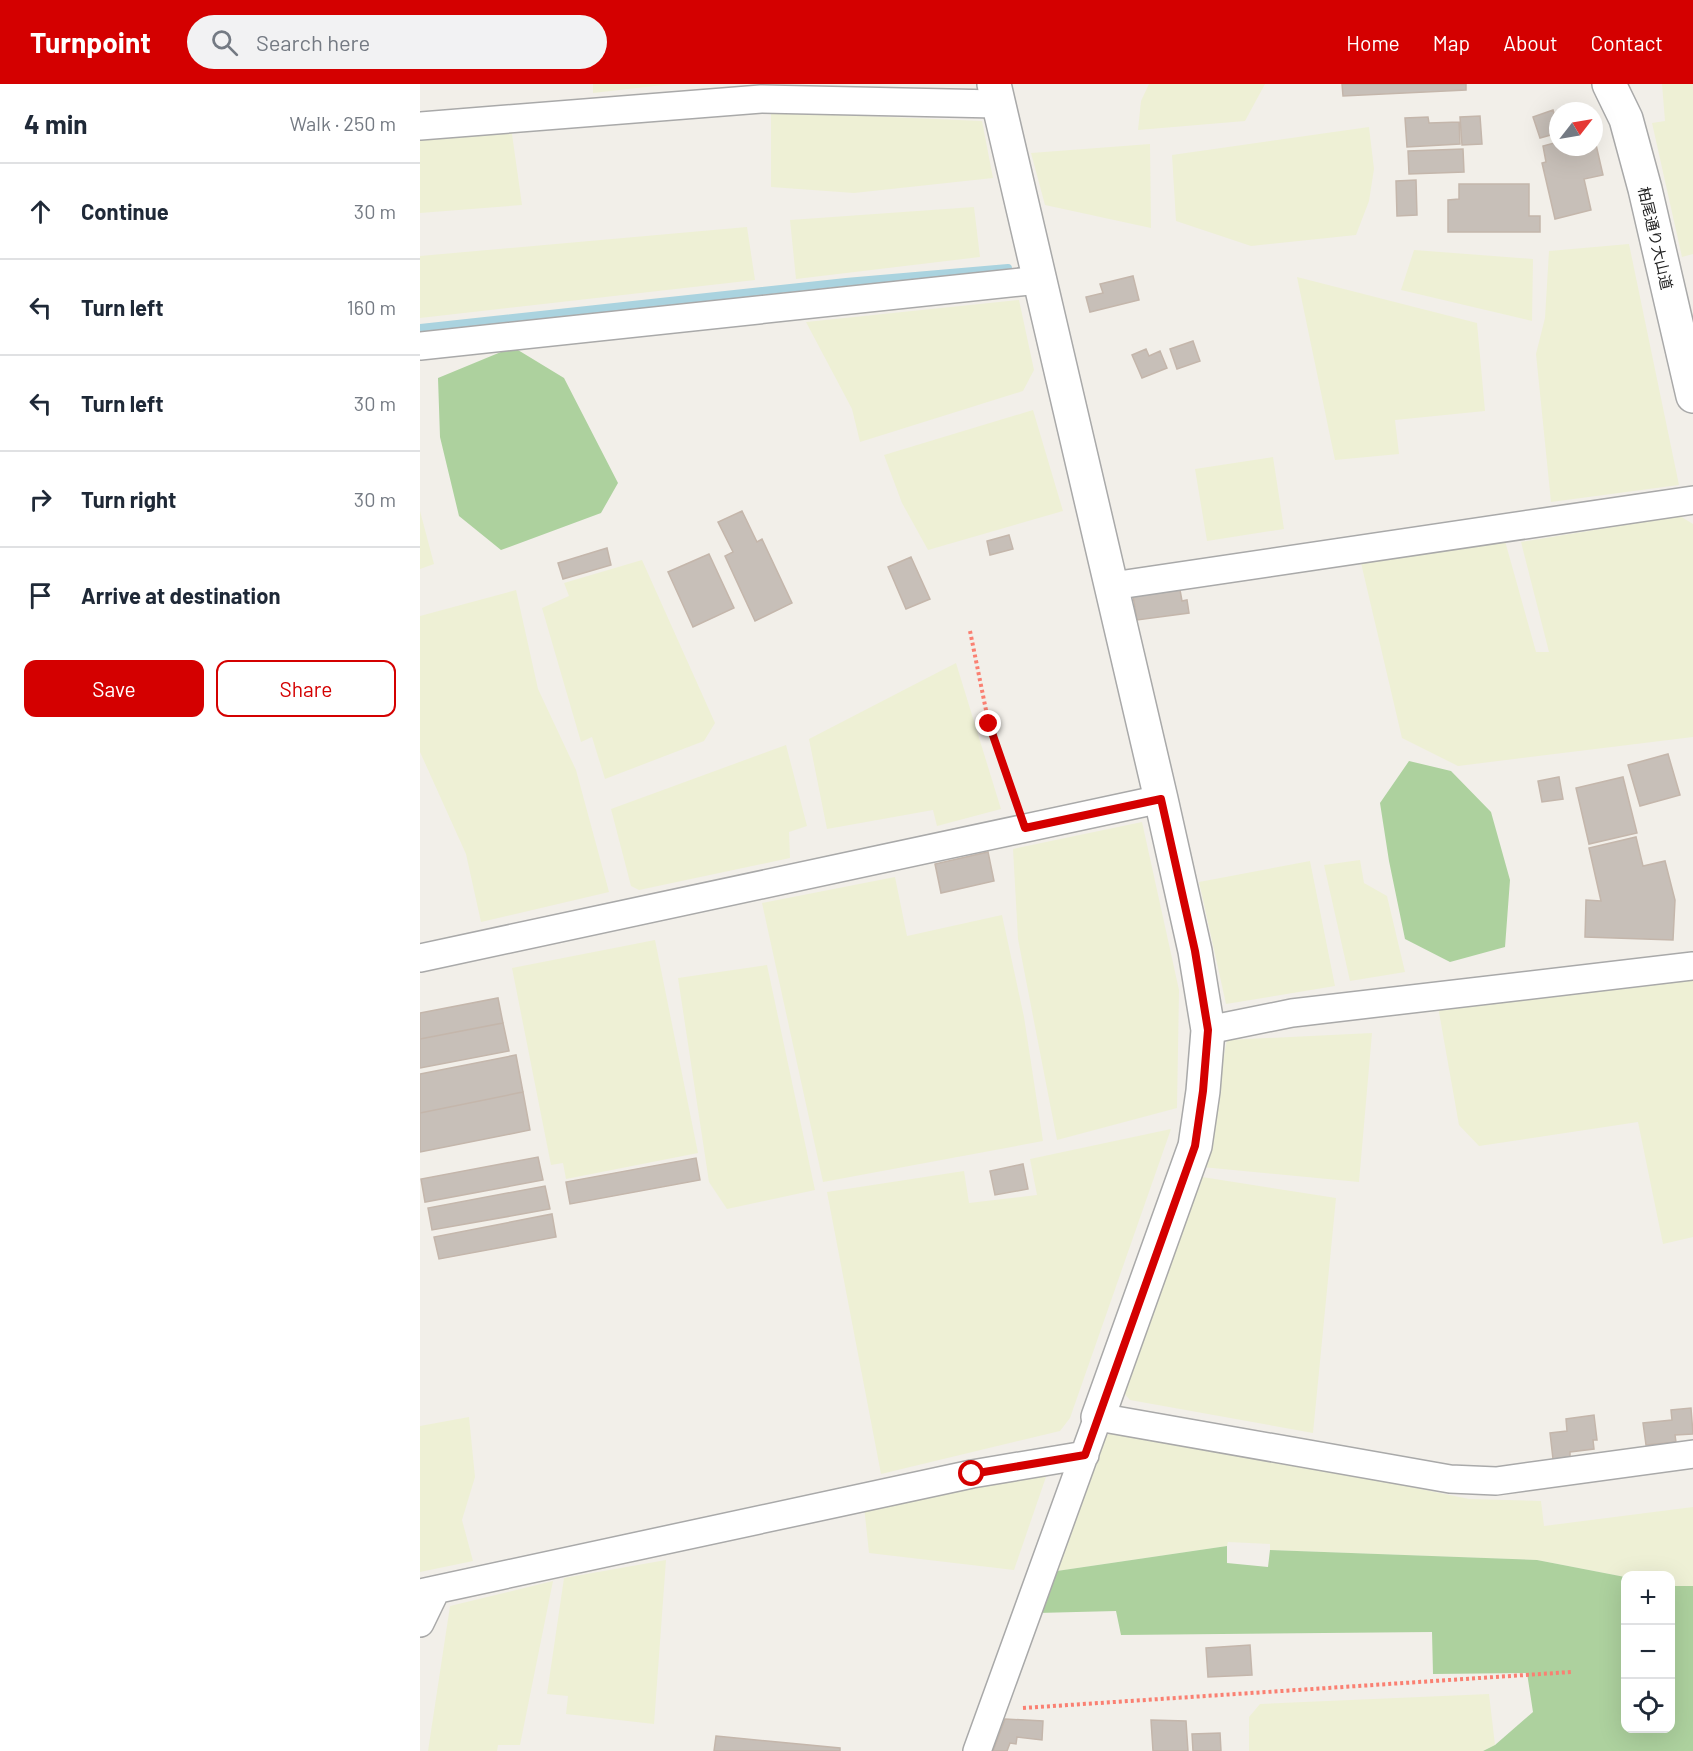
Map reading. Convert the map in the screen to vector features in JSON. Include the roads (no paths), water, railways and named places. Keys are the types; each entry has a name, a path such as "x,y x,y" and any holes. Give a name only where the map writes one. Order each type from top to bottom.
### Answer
{"street":[{"name":"柏尾通り大山道","path":"1609,84 1626,119 1645,189 1693,396"},
{"path":"420,126 761,99 995,94 1161,799 1195,951 1208,1030 1203,1091 1195,1146 977,1751"},
{"path":"420,346 1039,280"},
{"path":"1112,586 1693,500"},
{"path":"420,958 1161,799"},
{"path":"1208,1030 1292,1013 1693,966"},
{"path":"1098,1417 1450,1479 1496,1481 1693,1454"},
{"path":"420,1623 428,1591 972,1474 1085,1455"}],"waterway":[{"path":"420,328 846,282 1008,268"}]}
